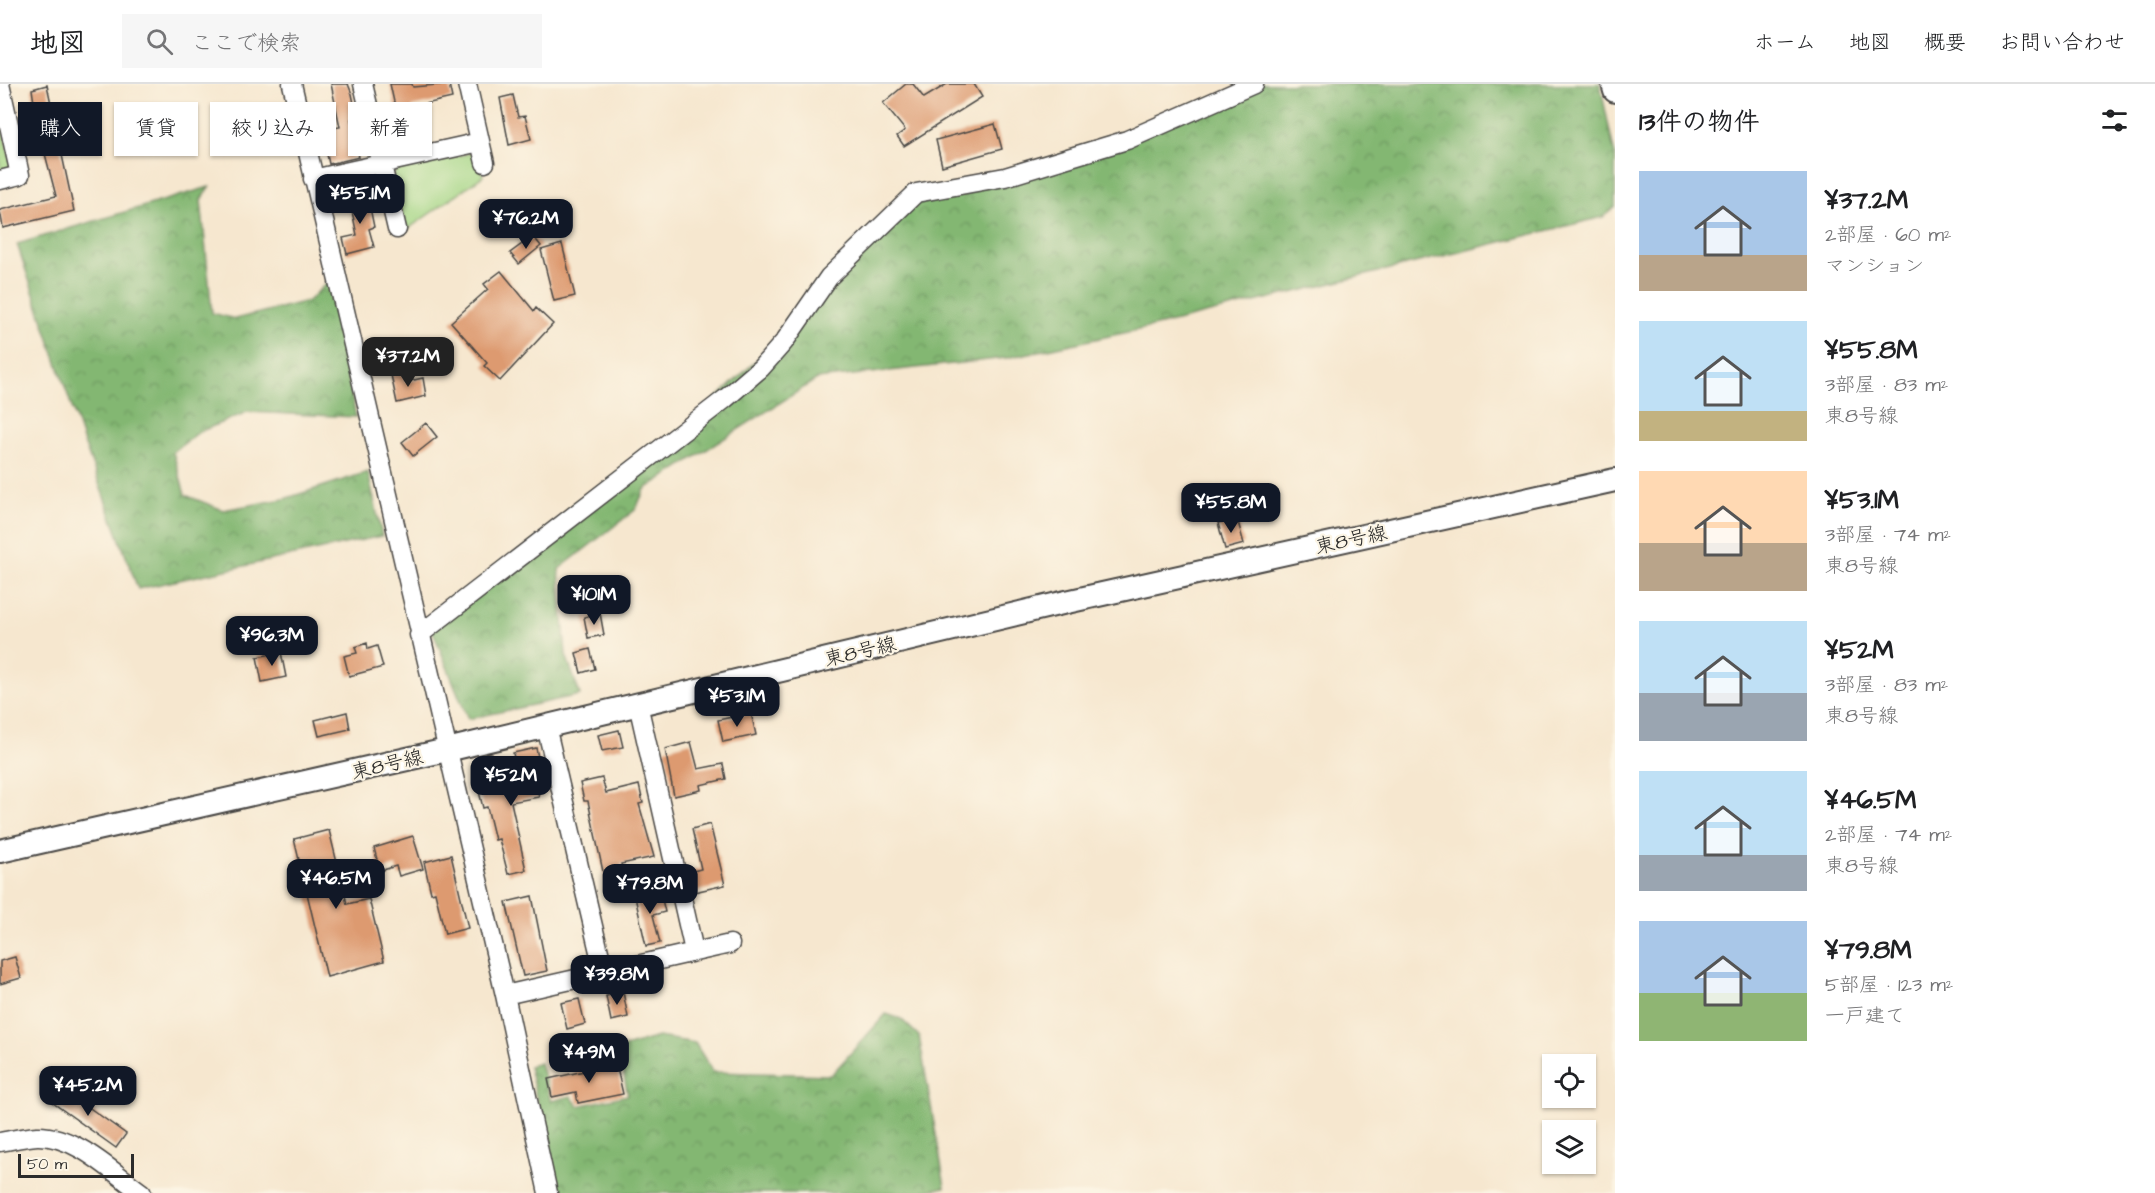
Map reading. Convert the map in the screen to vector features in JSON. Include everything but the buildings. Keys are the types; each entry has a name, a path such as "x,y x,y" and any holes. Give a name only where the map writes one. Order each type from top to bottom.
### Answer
{"street":[{"path":"0,84 20,176 0,180"},
{"path":"292,84 419,636 505,995 548,1193"},
{"path":"363,84 397,229"},
{"path":"467,84 484,163"},
{"path":"419,636 725,399 761,368 784,342 829,277 916,193 1005,177 1127,140 1254,84"},
{"path":"1614,84 1615,91"},
{"path":"314,179 480,142"},
{"name":"東8号線","path":"0,851 447,750 1062,603 1615,480"},
{"path":"638,704 694,951"},
{"path":"546,726 604,973"},
{"path":"505,995 730,944"},
{"path":"8,1141 39,1136 83,1150 142,1193"}],"green space":[{"path":"1254,84 1600,84 1615,156 1615,207 1603,217 1152,327 1006,358 817,379 645,489 635,510 559,569 566,655 580,695 468,719 431,627 684,429 797,322 916,193 1005,177"},
{"path":"0,118 12,167 8,173 0,174"},
{"path":"471,153 478,157 483,176 405,231 392,178 396,170"},
{"path":"209,187 201,200 212,313 235,319 308,301 328,282 356,417 247,412 199,432 173,452 185,495 223,510 284,499 368,472 382,536 138,589 83,440 17,244"},
{"path":"886,1014 901,1019 919,1036 945,1187 917,1193 558,1193 529,1066 540,1063 551,1101 571,1096 578,1106 628,1095 618,1049 658,1037 695,1043 713,1072 831,1075"}]}
